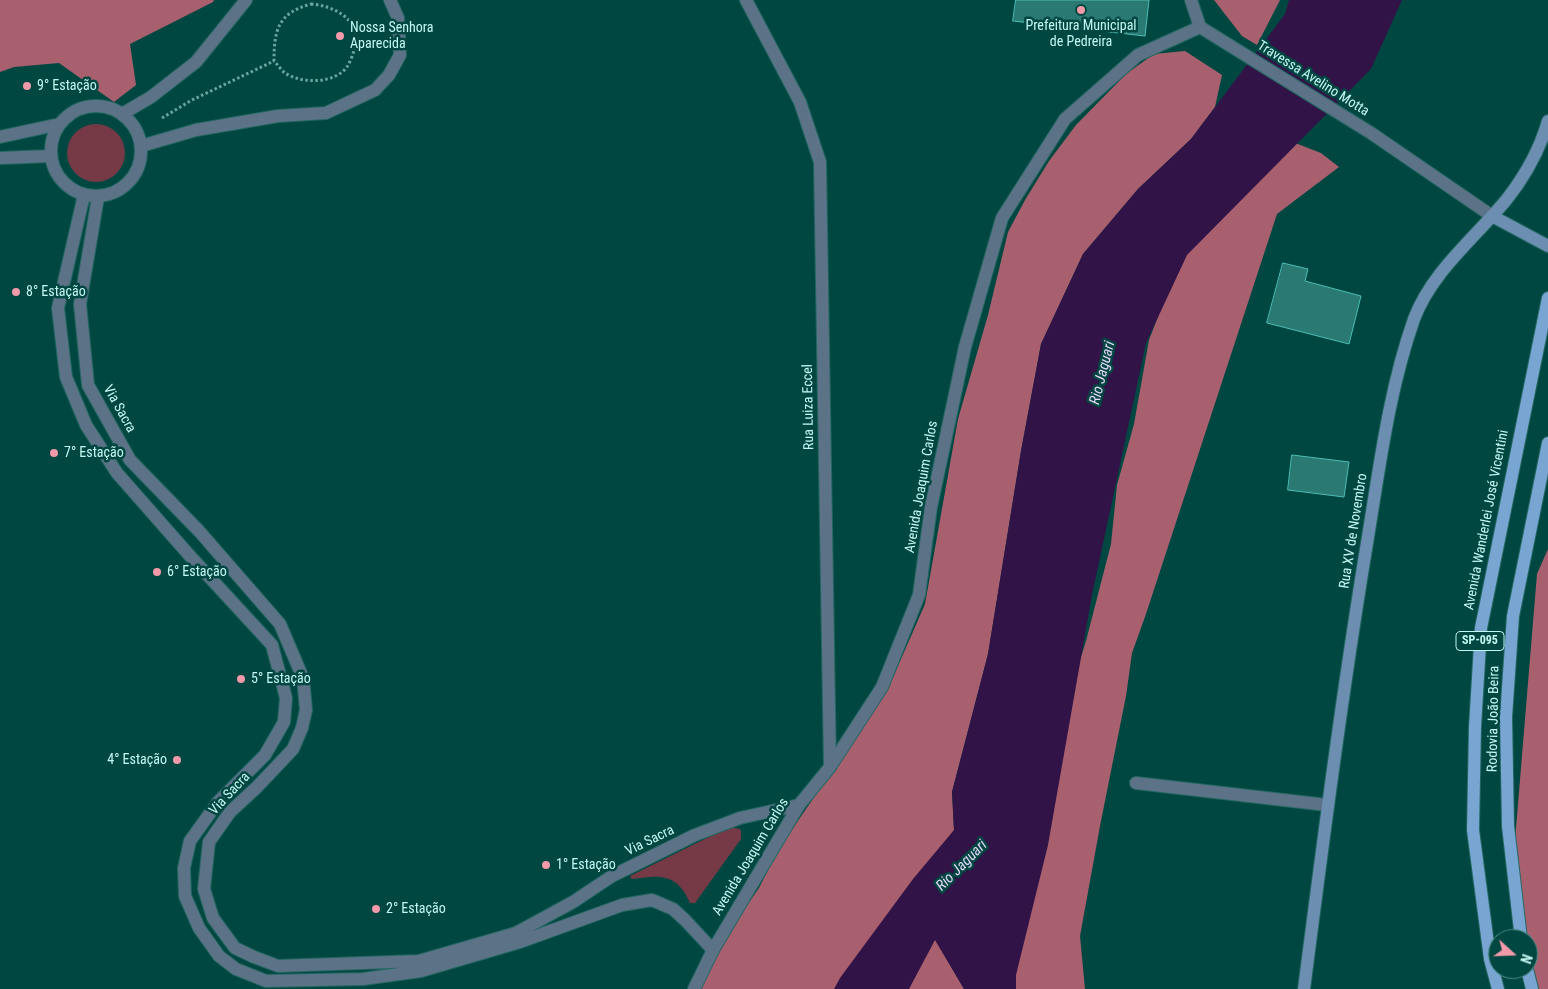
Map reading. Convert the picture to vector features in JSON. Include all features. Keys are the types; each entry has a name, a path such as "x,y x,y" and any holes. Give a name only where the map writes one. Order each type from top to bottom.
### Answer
{"main road":[{"name":"Rua XV de Novembro","path":"1304,989 1327,805 1390,404 1415,318 1427,291 1446,266 1509,197 1525,173 1544,135 1548,121"},
{"path":"1492,216 1548,246"},
{"name":"Avenida Wanderlei José Vicentini","path":"1498,989 1490,959 1474,830 1475,727 1481,628 1548,298"},
{"name":"Rodovia João Beira","path":"1521,929 1508,826 1506,717 1513,616 1548,443"}],"street":[{"path":"122,114 151,96 196,62 246,0"},
{"path":"141,146 196,130 278,116 326,112 375,90 389,75 400,55 398,18 390,0"},
{"name":"Rua Luiza Eccel","path":"746,0 800,102 820,162 830,767"},
{"path":"1191,0 1200,27"},
{"name":"Travessa Avelino Motta","path":"1200,27 1371,133 1492,216"},
{"name":"Avenida Joaquim Carlos","path":"694,989 713,950 798,805 830,767 882,687 918,595 931,508 965,347 1002,218 1065,120 1138,55 1200,27"},
{"path":"96,106 110,108 122,114 131,122 137,132 141,146 140,161 135,175 126,186 113,194 98,197 84,196 72,190 61,181 54,169 51,156 51,144 60,124 70,114 96,106"},
{"path":"0,137 60,124"},
{"path":"0,158 51,156"},
{"name":"Via Sacra","path":"84,196 58,308 66,377 86,425 117,473 272,645 286,698 284,722 265,755 218,802 190,840 184,868 185,896 198,928 219,956 236,969 266,981 363,979 421,971 531,932 622,905 652,900 673,909 686,920 713,950"},
{"name":"Via Sacra","path":"98,197 80,304 88,385 130,460 199,531 280,624 303,678 306,710 302,728 292,749 257,787 230,812 209,842 204,889 213,918 235,948 254,958 278,966 419,961 516,932 531,932 612,876 695,835 740,818 798,805"},
{"path":"153,514 168,498"},
{"path":"284,722 302,728"},
{"path":"1136,783 1327,805"}],"path":[{"path":"311,4 323,5 348,18 355,29 357,42 346,69 324,80 305,80 285,72 274,61 275,36 280,24 288,14 298,8 311,4"},
{"path":"137,132 192,100 274,61"}],"shaded area":[{"path":"0,0 214,0 130,44 136,85 114,102 59,63 14,67 0,72"},
{"path":"1214,0 1280,0 1257,45 1242,36"},
{"path":"1185,51 1222,75 1215,107 1191,139 1138,189 1083,254 1041,344 1021,451 988,654 952,792 954,830 935,939 964,989 700,989 727,934 759,888 778,850 888,689 925,604 958,419 988,315 1008,232 1049,161 1076,125 1126,74 1154,54"},
{"path":"96,124 107,126 120,137 125,153 123,164 112,177 96,182 85,180 72,169 67,153 69,142 80,129"},
{"path":"1277,136 1321,153 1339,167 1277,214 1132,653 1126,696 1080,936 1085,989 1001,989 1061,721 1086,641 1111,544 1117,485 1134,424 1149,340 1181,257"},
{"path":"1548,549 1548,989 1527,989 1527,979 1538,979 1538,929 1520,929 1515,840 1537,574"},
{"path":"729,827 740,829 741,839 695,903 690,903 679,886 667,878 632,879 630,876"}],"water":[{"name":"Rio Jaguari","path":"1289,0 1402,0 1371,69 1187,255 1146,343 1092,595 1048,845 1016,975 1016,989 964,989 935,940 909,989 834,989 840,978 913,879 954,830 952,792 988,654 1021,451 1041,344 1083,254 1138,189 1191,139 1285,14"}],"building":[{"name":"Prefeitura Municipal de Pedreira","path":"1016,0 1149,0 1145,36 1013,21"},
{"path":"1283,263 1308,269 1305,281 1361,296 1349,344 1267,323"},
{"path":"1292,455 1349,462 1344,497 1288,490"}],"place":[{"name":"Prefeitura Municipal de Pedreira","path":"1081,10"},
{"name":"Nossa Senhora Aparecida","path":"340,36"},
{"name":"9° Estação","path":"27,86"},
{"name":"8° Estação","path":"16,292"},
{"name":"7° Estação","path":"54,453"},
{"name":"6° Estação","path":"157,572"},
{"name":"5° Estação","path":"241,679"},
{"name":"4° Estação","path":"177,760"},
{"name":"1° Estação","path":"546,865"},
{"name":"2° Estação","path":"376,909"}]}
